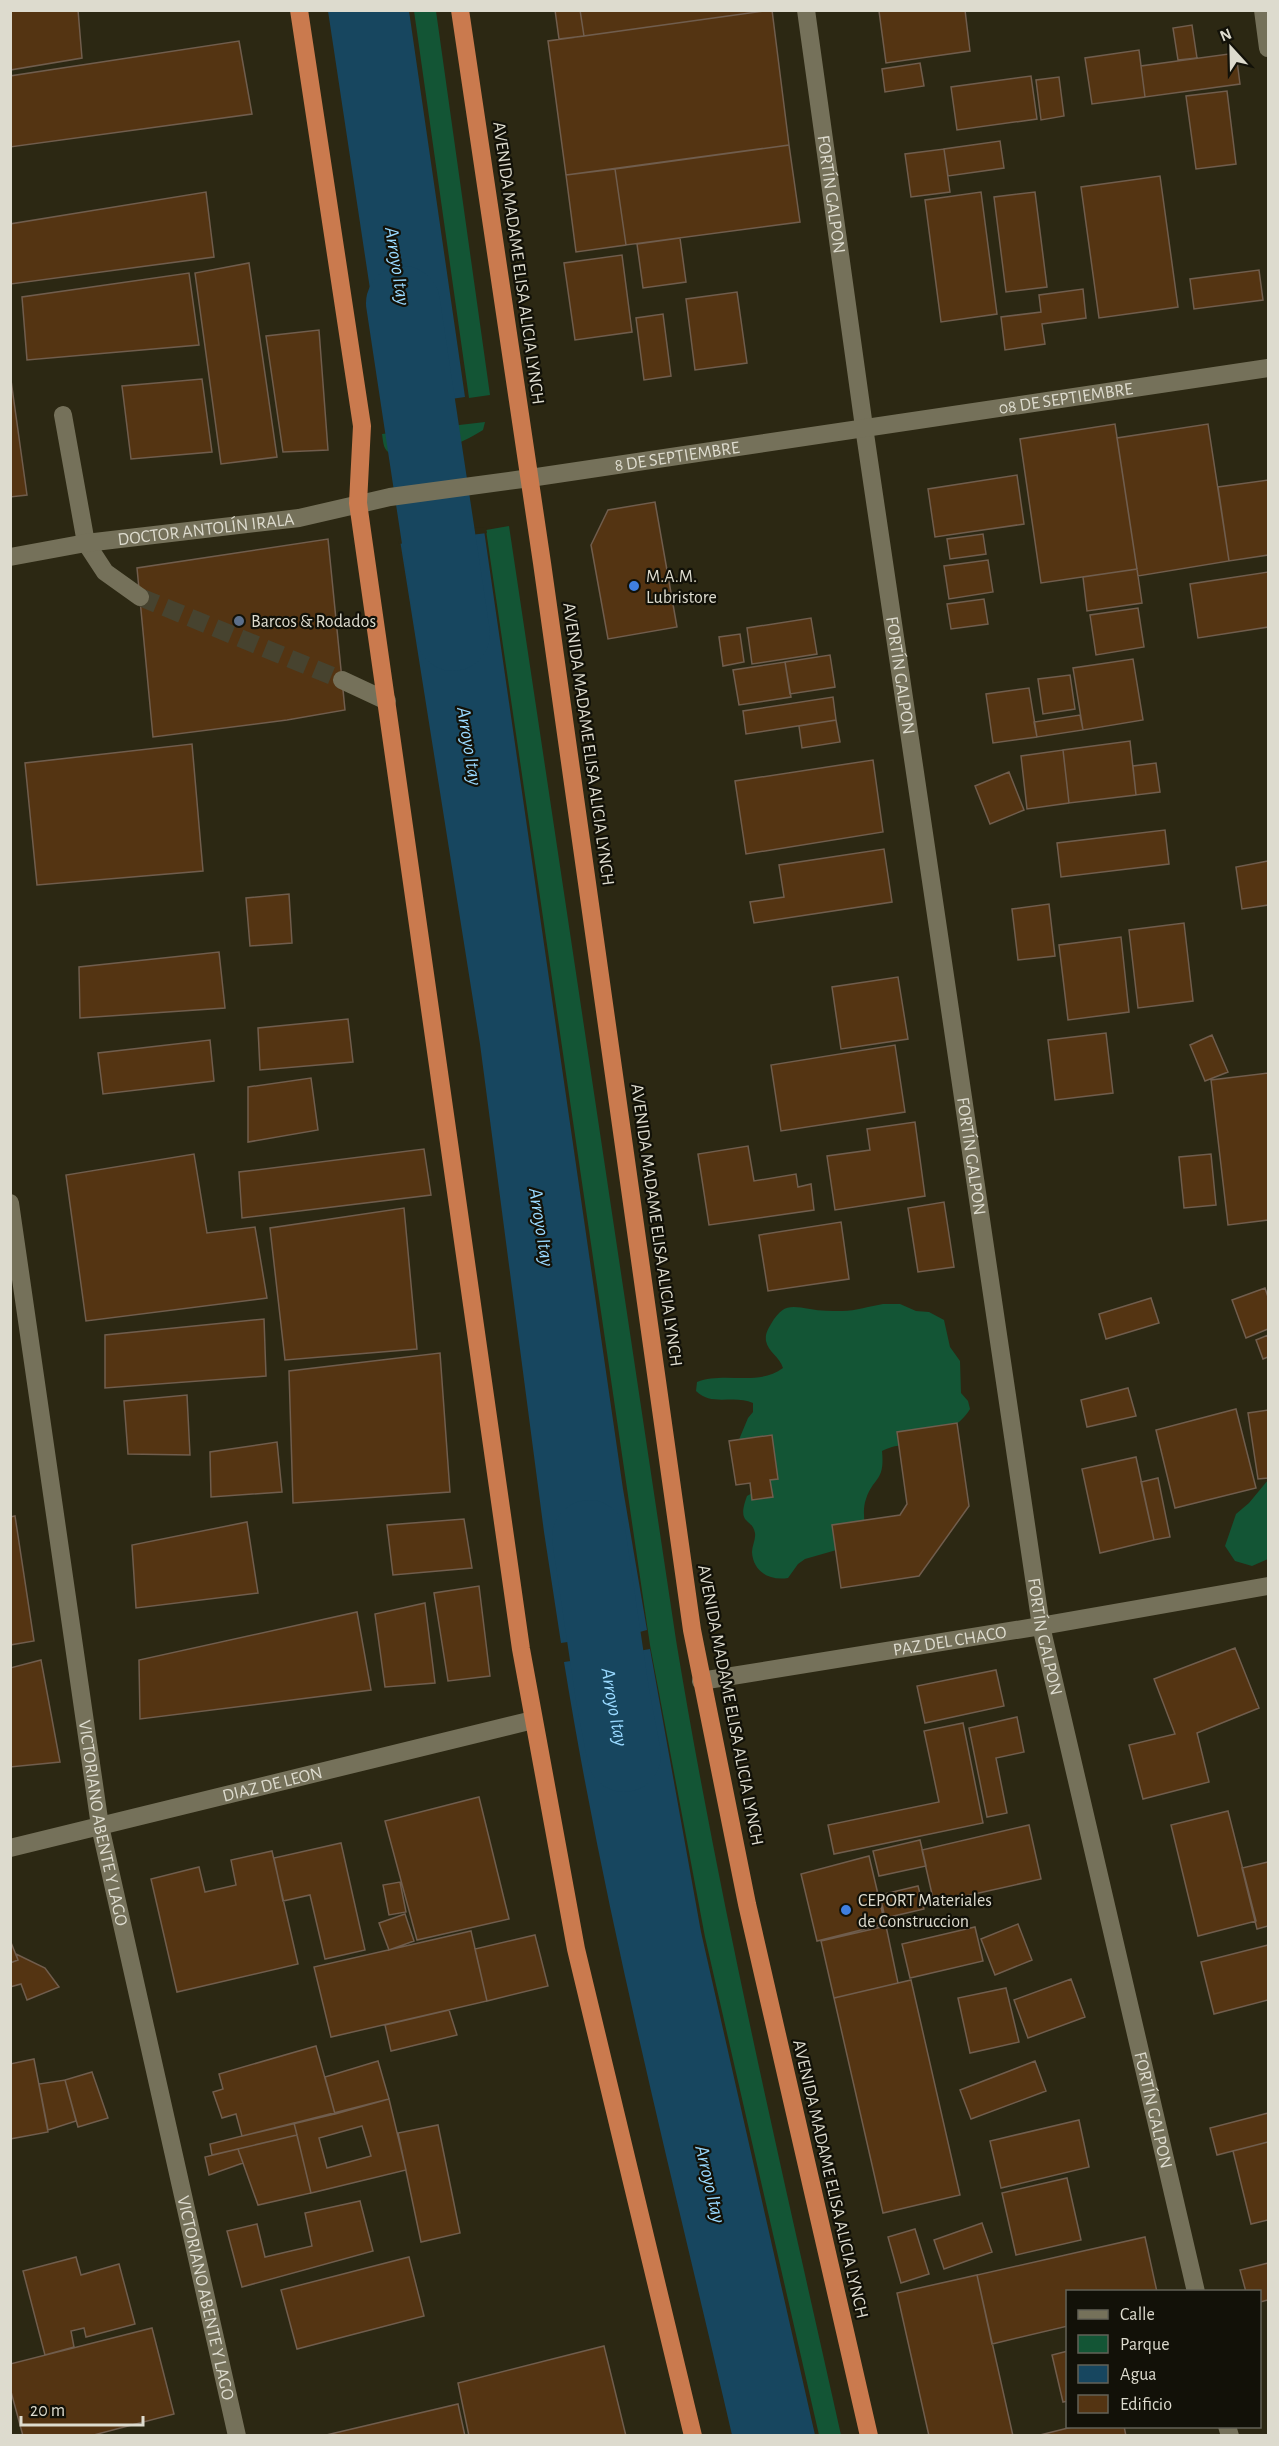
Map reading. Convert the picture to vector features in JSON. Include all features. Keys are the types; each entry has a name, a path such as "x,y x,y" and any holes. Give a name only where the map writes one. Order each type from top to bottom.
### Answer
{"highway":[{"path":"299,10 362,426 358,503 521,1649 576,1949 693,2436"},
{"name":"AVENIDA MADAME ELISA ALICIA LYNCH","path":"460,10 530,478 701,1681 747,1904 868,2436"}],"street":[{"name":"FORTÍN GALPON","path":"806,10 864,427 1041,1626 1196,2290"},
{"path":"1263,10 1269,48"},
{"name":"08 DE SEPTIEMBRE","path":"864,427 1269,369"},
{"path":"63,415 86,543 105,572 140,597"},
{"name":"8 DE SEPTIEMBRE","path":"400,496 864,427"},
{"name":"DOCTOR ANTOLÍN IRALA","path":"10,557 86,543 299,518 358,503 400,496"},
{"path":"342,680 387,701"},
{"name":"VICTORIANO ABENTE Y LAGO","path":"10,1203 100,1826 237,2436"},
{"name":"PAZ DEL CHACO","path":"701,1681 1041,1626 1269,1586"},
{"name":"DIAZ DE LEON","path":"10,1848 533,1720"}],"green space":[{"path":"414,11 436,11 490,395 469,398"},
{"path":"485,422 483,430 475,435 436,452 408,457 388,452 382,434"},
{"path":"509,526 676,1640 693,1740 774,2138 841,2435 819,2435 705,1937 650,1645 486,530"},
{"path":"883,1304 900,1304 916,1311 929,1312 944,1320 950,1347 960,1361 961,1393 968,1401 970,1409 953,1427 938,1436 921,1443 895,1446 882,1451 882,1468 865,1503 865,1533 854,1545 805,1559 798,1564 788,1578 775,1578 764,1574 753,1559 755,1533 743,1512 747,1496 754,1492 738,1442 753,1412 753,1403 702,1396 696,1391 697,1382 719,1378 763,1377 783,1368 767,1345 766,1336 775,1317 783,1310 797,1307 842,1311"},
{"path":"1268,1480 1268,1559 1252,1566 1235,1561 1225,1546 1236,1514 1249,1503"}],"water":[{"path":"328,11 409,11 465,397 388,408"},
{"path":"484,530 623,1489 647,1630 636,1633 638,1651 634,1632 561,1643 544,1532 480,1044 400,540"},
{"path":"650,1649 701,1932 815,2435 732,2435 620,1953 564,1662"}],"pier":[{"path":"486,528 487,533 398,544 400,537"}],"building":[{"path":"10,10 78,10 82,58 10,70"},
{"path":"555,10 580,10 584,36 559,39"},
{"path":"580,10 771,10 584,36"},
{"path":"772,10 789,145 566,175 548,41"},
{"path":"965,10 970,51 886,63 879,11"},
{"path":"1192,25 1197,58 1178,60 1173,28"},
{"path":"239,41 252,114 10,147 10,76"},
{"path":"1139,50 1145,97 1092,104 1085,58"},
{"path":"1236,53 1240,84 1145,97 1141,66"},
{"path":"920,63 924,86 885,92 882,69"},
{"path":"1031,76 1037,119 957,130 951,87"},
{"path":"1059,77 1064,116 1041,120 1036,80"},
{"path":"1227,91 1236,164 1196,169 1186,96"},
{"path":"1000,141 1004,168 948,176 944,149"},
{"path":"789,145 800,222 626,245 615,169"},
{"path":"944,149 950,192 911,197 905,154"},
{"path":"615,169 626,245 576,252 566,175"},
{"path":"1160,176 1178,307 1099,318 1081,187"},
{"path":"206,192 214,257 11,284 10,224"},
{"path":"981,192 997,314 941,322 925,200"},
{"path":"1035,192 1047,287 1006,292 994,197"},
{"path":"680,238 686,282 643,288 637,244"},
{"path":"622,255 632,332 575,340 564,263"},
{"path":"249,263 277,457 221,464 195,273"},
{"path":"1259,270 1263,300 1194,309 1190,279"},
{"path":"189,273 199,345 27,360 22,297"},
{"path":"1083,289 1086,318 1042,324 1045,344 1005,350 1001,317 1041,312 1039,295"},
{"path":"737,292 747,363 695,370 686,299"},
{"path":"663,314 671,376 644,380 636,318"},
{"path":"319,330 328,450 283,452 266,336"},
{"path":"10,373 27,495 10,497"},
{"path":"202,379 212,452 131,459 122,386"},
{"path":"1115,424 1137,569 1041,583 1020,439"},
{"path":"1208,424 1229,561 1138,576 1117,438"},
{"path":"1017,475 1024,524 935,537 928,489"},
{"path":"1268,480 1268,555 1229,561 1218,487"},
{"name":"M.A.M. Lubristore","path":"655,502 677,627 608,639 591,545 608,510"},
{"path":"983,534 986,554 950,559 947,539"},
{"name":"Barcos & Rodados","path":"328,539 345,710 287,720 153,737 137,568"},
{"path":"988,560 993,592 949,599 944,566"},
{"path":"1137,569 1142,603 1087,611 1083,577"},
{"path":"1268,572 1268,627 1198,638 1190,584"},
{"path":"984,599 988,624 951,629 947,604"},
{"path":"1138,608 1144,647 1096,655 1090,615"},
{"path":"811,618 817,654 752,664 747,628"},
{"path":"740,634 744,662 723,666 719,637"},
{"path":"830,655 835,687 790,694 785,662"},
{"path":"1133,659 1143,720 1083,730 1073,668"},
{"path":"785,662 791,697 739,705 733,670"},
{"path":"1070,675 1075,709 1043,714 1038,679"},
{"path":"1029,688 1037,737 993,743 986,694"},
{"path":"833,697 836,720 746,734 743,711"},
{"path":"1080,715 1083,730 1037,737 1034,722"},
{"path":"836,720 840,742 802,748 799,726"},
{"path":"1130,741 1136,795 1069,803 1063,750"},
{"path":"192,744 203,871 37,885 25,763"},
{"path":"1063,750 1069,803 1027,809 1021,756"},
{"path":"873,760 883,832 746,854 735,781"},
{"path":"1156,763 1160,792 1136,795 1133,766"},
{"path":"1009,772 1024,810 990,824 975,786"},
{"path":"1165,830 1169,864 1061,877 1057,843"},
{"path":"884,849 892,902 754,923 750,902 784,897 779,865"},
{"path":"1268,861 1268,905 1242,909 1236,867"},
{"path":"289,894 292,943 250,946 246,898"},
{"path":"1049,904 1055,956 1018,960 1012,909"},
{"path":"1184,923 1193,1001 1138,1008 1129,930"},
{"path":"1121,937 1129,1012 1068,1020 1059,945"},
{"path":"219,952 225,1008 80,1018 79,967"},
{"path":"898,977 908,1039 841,1049 832,987"},
{"path":"348,1019 353,1062 260,1070 258,1028"},
{"path":"1106,1033 1113,1093 1055,1100 1048,1040"},
{"path":"1212,1035 1228,1072 1205,1081 1190,1045"},
{"path":"210,1040 214,1081 103,1094 98,1053"},
{"path":"895,1045 905,1112 781,1131 771,1065"},
{"path":"1268,1073 1268,1220 1228,1225 1211,1080"},
{"path":"311,1078 318,1130 248,1142 248,1087"},
{"path":"915,1122 925,1196 835,1210 827,1156 870,1150 867,1129"},
{"path":"748,1146 754,1181 796,1174 798,1187 811,1184 814,1210 709,1225 698,1154"},
{"path":"424,1149 431,1195 242,1218 239,1172"},
{"path":"194,1154 207,1233 255,1227 267,1298 86,1321 66,1175"},
{"path":"1211,1154 1216,1205 1184,1208 1179,1157"},
{"path":"944,1202 954,1267 918,1272 908,1208"},
{"path":"404,1208 417,1349 285,1360 270,1228"},
{"path":"841,1222 849,1279 768,1291 759,1235"},
{"path":"1265,1288 1268,1297 1268,1329 1246,1338 1232,1300"},
{"path":"1151,1298 1159,1323 1106,1339 1099,1314"},
{"path":"264,1319 266,1376 105,1388 105,1335"},
{"path":"1268,1335 1268,1357 1263,1359 1256,1340"},
{"path":"440,1353 450,1492 293,1503 289,1371"},
{"path":"1128,1388 1136,1416 1087,1427 1081,1400"},
{"path":"187,1395 190,1455 128,1454 124,1401"},
{"path":"1236,1409 1256,1488 1175,1508 1156,1430"},
{"path":"1268,1410 1268,1478 1258,1479 1248,1413"},
{"path":"957,1423 969,1506 919,1576 841,1588 832,1525 900,1515 907,1504 897,1432"},
{"path":"772,1435 778,1479 770,1480 773,1497 752,1500 750,1483 736,1485 729,1441"},
{"path":"277,1442 282,1492 211,1497 210,1452"},
{"path":"1136,1457 1154,1540 1100,1553 1082,1469"},
{"path":"1158,1478 1170,1537 1154,1540 1141,1482"},
{"path":"15,1516 34,1641 10,1645 10,1517"},
{"path":"464,1519 472,1568 393,1575 387,1525"},
{"path":"247,1522 258,1593 136,1608 132,1545"},
{"path":"479,1586 490,1676 448,1681 434,1593"},
{"path":"425,1603 435,1683 385,1687 375,1614"},
{"path":"357,1612 371,1690 140,1719 139,1660"},
{"path":"1235,1648 1259,1708 1197,1733 1209,1782 1143,1799 1129,1745 1175,1734 1154,1679"},
{"path":"41,1660 60,1762 10,1767 10,1668"},
{"path":"996,1670 1004,1706 925,1723 917,1686"},
{"path":"1017,1717 1024,1752 996,1758 1007,1813 987,1817 969,1728"},
{"path":"963,1723 983,1823 834,1854 828,1825 939,1802 924,1731"},
{"path":"479,1797 509,1919 417,1940 385,1821"},
{"path":"1228,1811 1256,1921 1198,1936 1171,1825"},
{"path":"1029,1825 1041,1879 934,1903 922,1850"},
{"path":"920,1840 926,1866 879,1876 873,1851"},
{"path":"341,1843 365,1950 325,1959 310,1895 283,1901 274,1858"},
{"path":"272,1851 298,1964 177,1992 151,1879 199,1867 205,1892 236,1885 231,1860"},
{"name":"CEPORT Materiales de Construccion","path":"869,1856 885,1924 817,1941 801,1874"},
{"path":"1268,1862 1268,1926 1257,1929 1242,1868"},
{"path":"400,1882 406,1912 389,1915 383,1885"},
{"path":"918,1886 924,1909 885,1918 880,1895"},
{"path":"405,1914 414,1941 389,1950 379,1923"},
{"path":"1018,1924 1032,1960 995,1975 981,1939"},
{"path":"886,1926 898,1983 834,1998 821,1941"},
{"path":"975,1927 983,1961 910,1978 902,1944"},
{"path":"471,1931 487,2001 331,2037 314,1967"},
{"path":"535,1935 548,1986 487,2001 475,1949"},
{"path":"10,1940 18,1960 10,1963"},
{"path":"1268,1945 1268,2000 1214,2014 1201,1962"},
{"path":"16,1954 45,1968 59,1987 27,2000 21,1984 10,1987 10,1963 18,1960"},
{"path":"1071,1979 1085,2017 1028,2038 1014,2000"},
{"path":"911,1980 960,2195 883,2213 834,1998"},
{"path":"1006,1988 1019,2042 970,2053 958,1998"},
{"path":"449,2010 457,2035 391,2051 385,2025"},
{"path":"316,2046 335,2114 242,2136 236,2114 222,2118 213,2092 223,2089 219,2074"},
{"path":"34,2059 48,2132 10,2139 10,2064"},
{"path":"378,2061 389,2099 335,2114 325,2077"},
{"path":"1035,2061 1046,2091 971,2119 960,2090"},
{"path":"92,2072 108,2118 78,2127 65,2080"},
{"path":"65,2080 76,2121 48,2130 39,2084"},
{"path":"389,2099 406,2170 311,2193 294,2123","holes":["362,2126 371,2156 327,2168 319,2138"]},
{"path":"1268,2113 1268,2142 1217,2155 1210,2128"},
{"path":"1079,2120 1089,2167 1001,2188 990,2141"},
{"path":"294,2123 297,2135 212,2155 210,2144"},
{"path":"438,2125 460,2233 421,2242 398,2133"},
{"path":"297,2135 311,2193 258,2205 238,2149"},
{"path":"1268,2142 1268,2220 1251,2224 1233,2151"},
{"path":"238,2149 243,2163 209,2175 205,2157"},
{"path":"1067,2178 1081,2240 1016,2255 1002,2193"},
{"path":"360,2201 373,2251 242,2287 227,2231 257,2224 265,2257 312,2246 305,2213"},
{"path":"982,2223 992,2252 944,2269 934,2240"},
{"path":"915,2229 929,2274 901,2283 888,2237"},
{"path":"1145,2237 1157,2290 1066,2290 1066,2326 992,2344 977,2275"},
{"path":"76,2257 81,2275 119,2264 135,2324 86,2337 84,2328 71,2331 74,2347 45,2355 23,2271"},
{"path":"409,2257 424,2316 297,2349 281,2290"},
{"path":"1268,2263 1268,2300 1261,2302 1261,2290 1245,2290 1240,2270"},
{"path":"977,2275 1013,2436 929,2436 897,2293"},
{"path":"152,2328 174,2414 90,2436 23,2436 10,2388 10,2364"},
{"path":"604,2346 626,2436 469,2436 458,2383"},
{"path":"1066,2352 1066,2401 1063,2402 1052,2355"},
{"path":"458,2404 465,2436 322,2436"},
{"path":"1068,2428 1124,2428 1126,2436 1036,2436"}],"waterway":[{"name":"Arroyo Itay","path":"403,303 453,634"},
{"name":"Arroyo Itay","path":"589,1537 613,1698 624,1755"}],"tunnel":[{"path":"140,597 342,680"}],"place":[{"name":"M.A.M. Lubristore","path":"634,586"},
{"name":"Barcos & Rodados","path":"239,621"},
{"name":"CEPORT Materiales de Construccion","path":"846,1910"}]}
